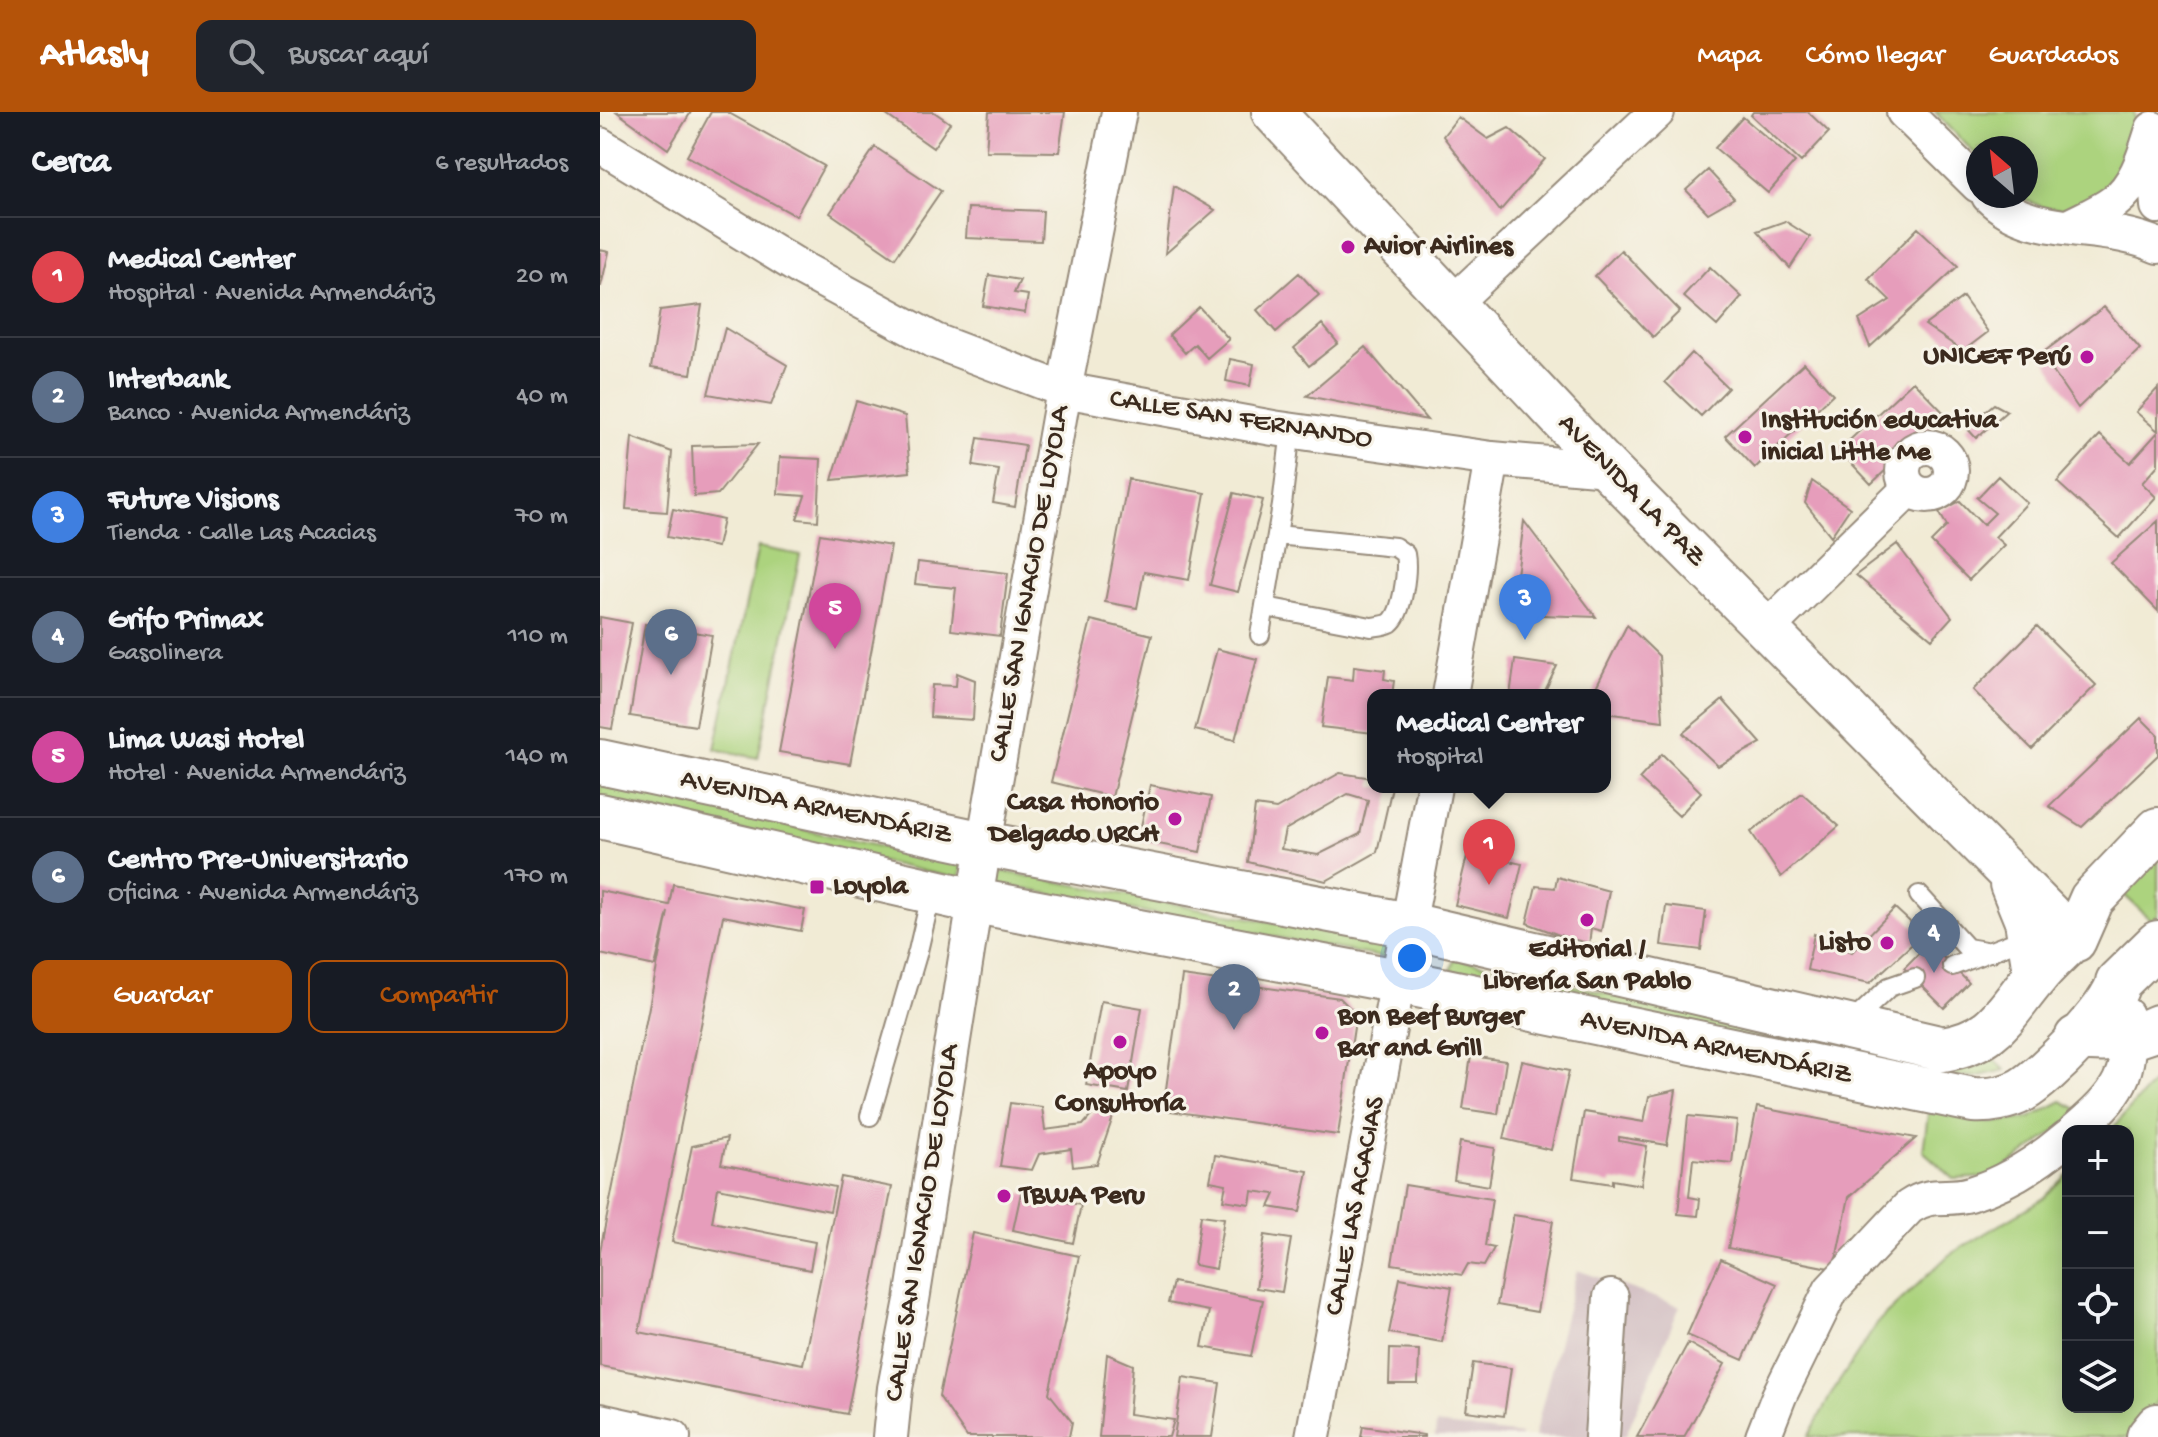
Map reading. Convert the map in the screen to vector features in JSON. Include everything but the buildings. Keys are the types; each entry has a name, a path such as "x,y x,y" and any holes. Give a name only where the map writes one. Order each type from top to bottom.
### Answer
{"main road":[{"name":"AVENIDA ARMENDÁRIZ","path":"600,762 984,844 1409,925 1943,1049 1972,1043 2003,1019 2092,899 2158,830"},
{"name":"AVENIDA ARMENDÁRIZ","path":"600,816 975,901 1398,981 1973,1100 1987,1100 2020,1091 2045,1073 2098,1017 2118,985 2158,943"},
{"path":"2118,985 2103,960 2092,949 2045,959 2025,1020 2034,1029 2059,1039 2101,1040 2143,1032"},
{"path":"2149,1437 2158,1426"}],"street":[{"name":"CALLE SAN IGNACIO DE LOYOLA","path":"890,1437 895,1388 984,844 1064,390 1119,112"},
{"name":"AVENIDA LA PAZ","path":"1273,112 1608,469 2049,914 2045,959"},
{"path":"1452,304 1657,112"},
{"path":"1904,112 1966,173"},
{"path":"2152,120 2158,206"},
{"path":"2068,227 2114,203 2121,195 2142,165 2152,120"},
{"name":"CALLE SAN FERNANDO","path":"600,145 802,269 935,341 1064,390 1291,430 1492,459 1608,469"},
{"path":"2002,208 2033,223 2129,235 2158,246"},
{"path":"1451,689 1492,459"},
{"path":"1766,629 1909,489"},
{"name":"CALLE LAS ACACIAS","path":"1313,1437 1433,793"},
{"path":"2081,1125 2116,1091 2128,1055 2143,1032 2126,1015 2118,985"},
{"path":"1763,1437 1802,1346 1831,1290 1909,1207 1923,1198 1968,1195 2046,1156 2062,1142"},
{"path":"1602,1437 1611,1297"},
{"path":"600,1421 673,1437"}],"lane":[{"path":"1260,635 1291,430"},
{"path":"1266,607 1371,627 1387,625 1398,614 1407,565 1405,554 1395,547 1277,535"},
{"path":"870,1116 932,891"},
{"path":"1919,895 1967,948 2045,959"},
{"path":"1952,966 1991,952"},
{"path":"1846,1028 1889,987 1915,978"}],"shaded area":[{"path":"1577,1270 1680,1306 1625,1437 1534,1437"},
{"path":"1436,1424 1520,1435 1520,1437 1435,1437"}],"green space":[{"path":"1935,112 2134,112 2136,136 2119,182 2070,210 2038,205 2038,136 1966,136 1966,144"},
{"path":"758,547 800,555 758,758 715,749"},
{"path":"600,784 962,865 959,879 600,799"},
{"path":"2158,858 2158,915 2152,921 2123,894"},
{"path":"990,869 1388,944 1386,958 988,882"},
{"path":"1455,958 1886,1059 1952,1064 1988,1052 2005,1070 1975,1077 1870,1069 1451,971"},
{"path":"2158,1077 2158,1399 2134,1437 1808,1437 1833,1391 1879,1321 1949,1255 2044,1198 2062,1180 2062,1413 2134,1413 2134,1125 2115,1125"},
{"path":"2062,1101 2077,1109 2078,1115 1992,1177 1954,1179 1923,1151 1929,1107 1989,1123 2030,1118"}],"place":[{"name":"Avior Airlines","path":"1348,247"},
{"name":"UNICEF Perú","path":"2087,357"},
{"name":"Institución educativa inicial Little Me","path":"1745,437"},
{"name":"Future Visions","path":"1525,640"},
{"name":"Lima Wasi Hotel","path":"835,649"},
{"name":"Centro Pre-Universitario","path":"671,675"},
{"name":"Casa Honorio Delgado URCH","path":"1175,819"},
{"name":"Medical Center","path":"1489,885"},
{"name":"Loyola","path":"817,887"},
{"name":"Editorial / Librería San Pablo","path":"1587,920"},
{"name":"Listo","path":"1887,943"},
{"name":"Grifo Primax","path":"1934,973"},
{"name":"Interbank","path":"1234,1030"},
{"name":"Bon Beef Burger Bar and Grill","path":"1322,1033"},
{"name":"Apoyo Consultoría","path":"1120,1042"},
{"name":"TBWA Peru","path":"1004,1196"}]}
